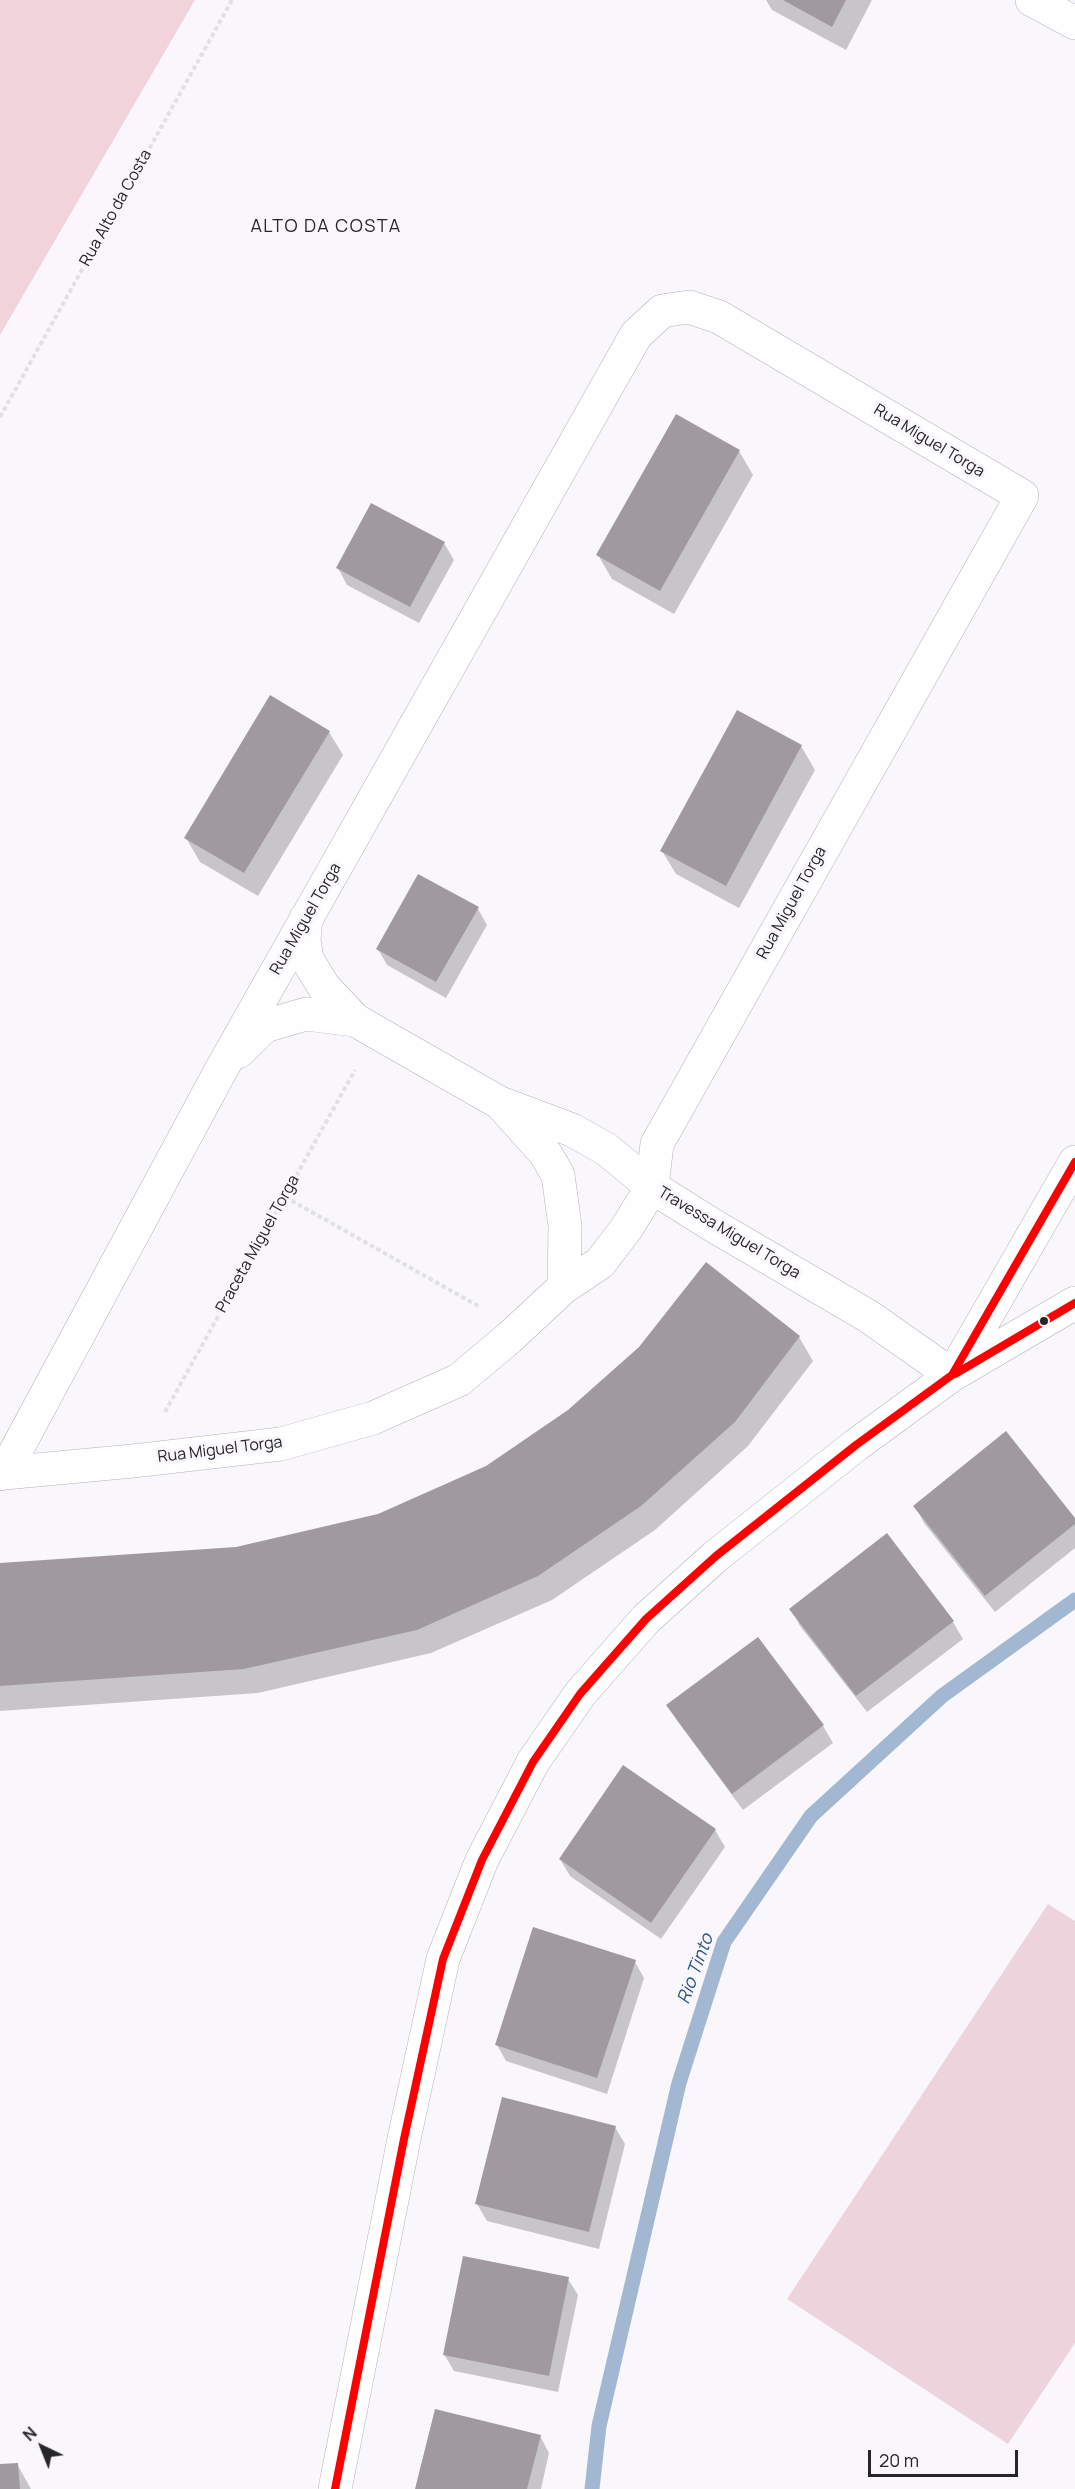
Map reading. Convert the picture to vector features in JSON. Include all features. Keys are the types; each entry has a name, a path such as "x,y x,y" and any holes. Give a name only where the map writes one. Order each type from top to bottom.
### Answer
{"street":[{"path":"1032,0 1075,23"},
{"name":"Rua Miguel Torga","path":"689,307 719,317 1022,496 657,1144 652,1186 626,1229 600,1263 564,1287 459,1380 373,1418 281,1444 2,1474 220,1070 636,335 662,311 689,307"},
{"name":"Travessa Miguel Torga","path":"306,918 304,940 307,959 324,987 355,1020 500,1103 572,1130 606,1149 652,1186 714,1227 868,1316 952,1375"},
{"name":"Travessa Miguel Torga","path":"220,1070 265,1026 306,1014 355,1020"},
{"name":"Travessa Miguel Torga","path":"500,1103 545,1154 558,1175 565,1226 564,1287"},
{"path":"952,1375 1075,1162"},
{"path":"335,2489 404,2139 443,1959 482,1860 533,1762 580,1694 646,1618 716,1557 837,1460 952,1375 1075,1303"}],"path":[{"name":"Rua Alto da Costa","path":"0,417 232,0"},
{"name":"Praceta Miguel Torga","path":"164,1413 358,1064"},
{"path":"285,1197 488,1312"}],"shaded area":[{"path":"0,0 195,0 0,335"},
{"path":"1048,1904 1075,1921 1075,2343 1008,2444 787,2299"}],"building":[{"path":"783,0 846,0 832,27"},
{"path":"676,414 740,450 660,591 596,555"},
{"path":"371,503 445,542 410,607 336,568"},
{"path":"270,695 330,731 244,873 184,838"},
{"path":"737,710 802,745 726,886 660,851"},
{"path":"418,874 479,907 436,982 376,949"},
{"path":"706,1262 800,1336 735,1422 641,1506 538,1576 417,1630 244,1669 0,1686 0,1563 236,1547 378,1514 486,1466 568,1410 639,1347"},
{"path":"1006,1431 1075,1518 1075,1524 985,1596 913,1506"},
{"path":"887,1533 954,1621 856,1696 789,1609"},
{"path":"758,1637 824,1725 732,1794 666,1705"},
{"path":"623,1765 716,1829 651,1923 559,1859"},
{"path":"533,1927 636,1960 597,2078 495,2045"},
{"path":"502,2097 616,2126 589,2232 475,2204"},
{"path":"463,2256 569,2277 549,2376 443,2355"},
{"path":"435,2409 541,2435 527,2489 415,2489"},
{"path":"18,2463 20,2489 0,2489 0,2464"}],"waterway":[{"name":"Rio Tinto","path":"592,2489 599,2426 679,2083 724,1942 811,1816 942,1696 1075,1600"}],"transit line":[{"path":"335,2489 404,2139 443,1959 482,1860 533,1762 580,1694 646,1619 716,1556 856,1445 952,1375 1075,1162"},
{"path":"955,1374 1075,1303"}],"district":[{"name":"ALTO DA COSTA","path":"326,227"}]}
